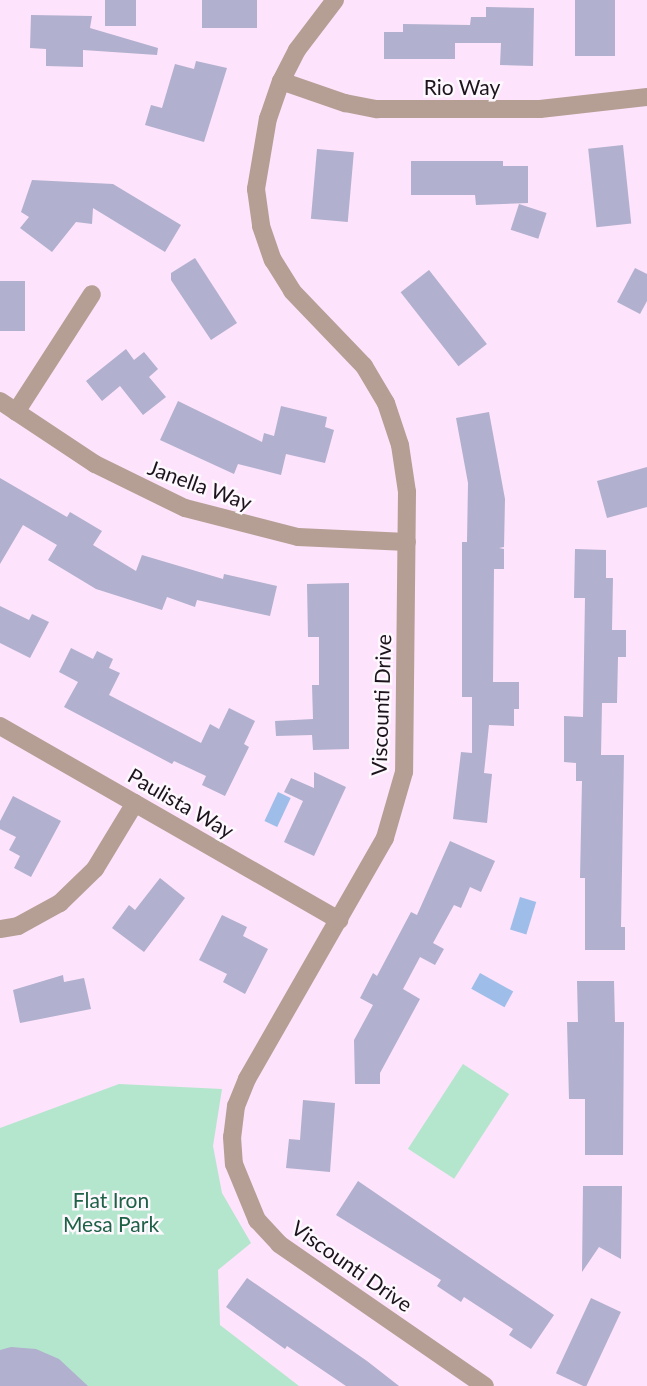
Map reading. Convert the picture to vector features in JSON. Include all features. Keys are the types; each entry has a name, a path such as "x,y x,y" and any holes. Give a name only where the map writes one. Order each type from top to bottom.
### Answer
{"street":[{"name":"Viscounti Drive","path":"335,0 297,50 281,81 260,153 256,189 261,226 273,260 292,291 364,366 386,402 400,445 407,492 404,772 385,838 247,1079 236,1106 232,1137 243,1192 257,1220 279,1244 485,1386"},
{"name":"Rio Way","path":"281,81 345,103 377,109 540,109 647,97"},
{"path":"16,412 92,294"},
{"name":"Janella Way","path":"0,401 94,464 185,508 298,537 407,542"},
{"name":"Paulista Way","path":"0,726 339,920"},
{"path":"0,929 18,926 60,903 95,870 135,803"}],"green space":[{"path":"463,1064 509,1094 454,1179 408,1149"},
{"name":"Flat Iron Mesa Park","path":"119,1084 222,1089 213,1146 222,1193 251,1243 218,1270 220,1325 299,1386 0,1386 0,1128"}],"water":[{"path":"278,792 291,798 277,827 264,821"},
{"path":"520,897 536,902 526,934 510,930"},
{"path":"480,973 513,991 505,1007 471,989"}],"building":[{"path":"105,0 136,0 136,26 105,26"},
{"path":"202,0 257,0 257,28 202,28"},
{"path":"575,0 615,0 615,56 575,56"},
{"path":"486,7 534,8 533,66 500,65 501,43 455,43 455,59 384,59 384,32 403,32 403,24 470,25 471,17 486,17"},
{"path":"31,15 92,16 90,28 158,48 157,55 83,50 83,67 46,66 46,49 30,48"},
{"path":"196,61 227,68 204,142 145,125 151,105 162,108 175,64 194,69"},
{"path":"623,145 631,224 596,227 588,149"},
{"path":"317,149 354,152 348,222 311,219"},
{"path":"411,161 503,161 503,166 528,166 528,203 476,205 475,195 411,195"},
{"path":"32,180 113,184 181,225 165,252 93,208 92,224 76,222 52,252 20,228 29,217 21,212"},
{"path":"519,204 547,213 538,239 511,230"},
{"path":"195,258 237,323 211,340 171,280 171,273"},
{"path":"635,268 647,274 647,301 640,314 617,302"},
{"path":"429,270 487,344 459,366 401,292"},
{"path":"0,281 25,281 25,331 0,331"},
{"path":"126,349 134,360 144,352 158,369 149,377 166,397 143,415 120,386 102,401 86,381"},
{"path":"178,401 262,442 264,433 274,436 281,406 327,417 325,427 334,430 325,463 286,454 281,475 238,464 234,474 160,440"},
{"path":"489,412 505,499 504,547 499,548 504,549 504,569 494,569 493,682 519,682 519,709 514,709 514,726 489,725 484,773 492,774 487,823 453,819 461,752 472,753 472,697 462,697 462,542 467,542 468,483 456,418"},
{"path":"647,467 647,507 607,518 597,481"},
{"path":"0,478 67,517 70,512 102,531 93,545 136,571 142,555 223,579 224,574 277,586 270,616 197,600 195,607 167,597 162,610 96,589 48,560 57,545 23,525 0,564"},
{"path":"575,549 606,550 606,578 613,578 612,630 626,630 626,657 618,657 617,703 602,703 601,755 624,755 621,927 625,927 625,950 585,950 585,878 580,878 582,781 576,781 576,763 564,762 564,716 583,717 585,598 574,598"},
{"path":"349,583 349,749 313,750 312,735 276,736 275,721 313,719 312,685 319,685 319,637 308,637 307,584"},
{"path":"0,606 29,620 32,614 49,622 30,658 0,643"},
{"path":"71,648 93,659 97,651 113,659 109,668 120,673 109,695 201,743 210,724 219,729 229,708 255,721 244,744 249,747 225,796 202,785 206,776 174,761 172,764 64,707 78,682 59,672"},
{"path":"314,772 346,787 314,856 284,842 303,801 284,792 291,778 314,788"},
{"path":"13,796 61,821 31,877 14,868 20,856 9,850 16,837 0,829 0,821"},
{"path":"450,841 495,861 481,892 470,887 461,908 454,905 433,943 444,949 435,965 420,957 403,989 420,999 380,1073 380,1084 355,1084 354,1040 373,1005 360,998 373,973 377,976 411,912 417,915"},
{"path":"160,878 185,898 144,952 112,928 129,905 135,910"},
{"path":"222,915 247,927 243,936 268,949 245,994 223,982 227,974 199,960"},
{"path":"63,975 64,982 84,978 91,1009 20,1023 13,990"},
{"path":"577,981 614,981 615,1022 624,1022 623,1155 585,1155 585,1099 569,1099 567,1022 578,1022"},
{"path":"303,1100 335,1103 330,1172 286,1168 289,1139 300,1140"},
{"path":"358,1181 554,1315 531,1349 509,1335 513,1329 464,1297 461,1302 437,1286 441,1280 336,1215"},
{"path":"583,1186 622,1186 621,1259 599,1247 582,1272"},
{"path":"247,1278 367,1361 399,1386 346,1386 287,1346 285,1349 226,1307"},
{"path":"591,1298 621,1312 586,1386 556,1373"},
{"path":"11,1347 36,1349 59,1359 88,1386 0,1386 0,1350"}]}
